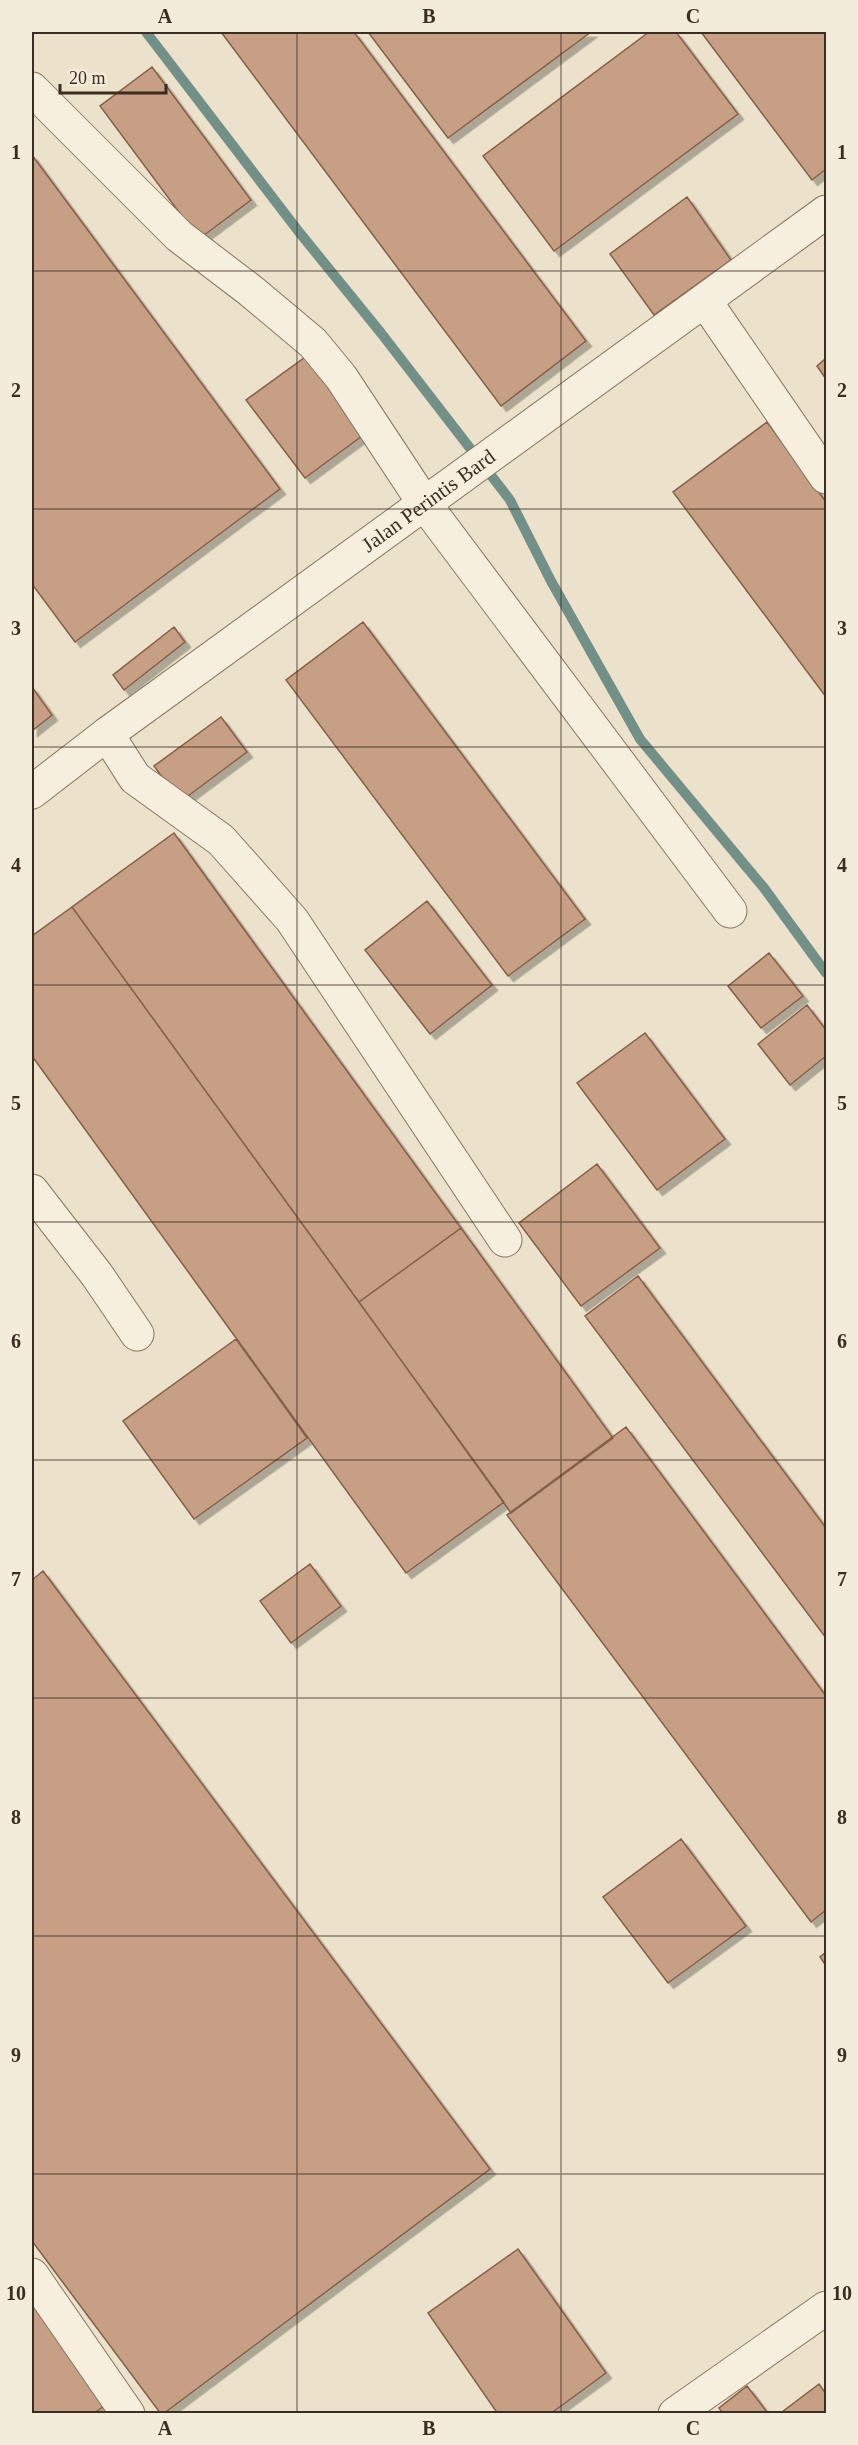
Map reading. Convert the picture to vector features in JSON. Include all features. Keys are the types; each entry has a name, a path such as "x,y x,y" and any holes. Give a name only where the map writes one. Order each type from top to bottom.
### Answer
{"street":[{"path":"32,89 179,236 313,343 341,377 424,503 730,910"},
{"name":"Jalan Perintis Bard","path":"32,792 107,734 424,503 463,478 826,212"},
{"path":"705,301 826,477"},
{"path":"107,734 135,778 221,840 292,920 505,1239"},
{"path":"32,1191 97,1275 137,1334"},
{"path":"32,2275 128,2414"},
{"path":"675,2414 826,2308"}],"building":[{"path":"221,32 354,32 586,341 501,406"},
{"path":"368,32 591,32 448,138"},
{"path":"649,32 676,32 738,114 554,251 483,156"},
{"path":"701,32 826,32 826,169 812,180"},
{"path":"152,67 251,200 199,239 100,106"},
{"path":"32,155 280,489 75,642 32,584"},
{"path":"687,197 731,260 654,315 610,254"},
{"path":"308,355 366,433 305,478 246,400"},
{"path":"826,358 826,379 817,366"},
{"path":"767,422 826,502 826,697 673,492"},
{"path":"363,622 585,919 508,976 286,680"},
{"path":"174,627 185,642 124,690 113,675"},
{"path":"32,687 52,715 32,731"},
{"path":"221,717 247,752 180,802 154,766"},
{"path":"174,833 461,1228 359,1302 72,907"},
{"path":"427,901 492,985 430,1034 365,950"},
{"path":"72,907 504,1502 406,1573 32,1056 32,936"},
{"path":"769,953 803,996 761,1028 728,986"},
{"path":"807,1005 826,1030 826,1056 790,1085 758,1044"},
{"path":"645,1033 725,1139 657,1190 577,1083"},
{"path":"597,1164 660,1248 581,1306 519,1223"},
{"path":"461,1228 613,1438 511,1513 359,1302"},
{"path":"638,1276 826,1528 826,1638 585,1316"},
{"path":"236,1339 307,1438 194,1519 123,1421"},
{"path":"626,1427 826,1696 826,1910 811,1922 507,1515"},
{"path":"310,1564 341,1606 291,1643 260,1601"},
{"path":"43,1571 490,2169 163,2414 32,2241 32,1580"},
{"path":"681,1839 746,1926 668,1983 603,1897"},
{"path":"826,1952 826,1966 820,1957"},
{"path":"518,2249 606,2373 550,2414 498,2414 428,2313"},
{"path":"39,2304 108,2403 93,2414 32,2414 32,2309"},
{"path":"819,2384 826,2394 826,2414 783,2414 782,2412"},
{"path":"747,2386 767,2412 723,2414 719,2408"}],"waterway":[{"path":"146,32 299,232 381,333 510,500 551,581 640,739 764,888 826,973"}]}
